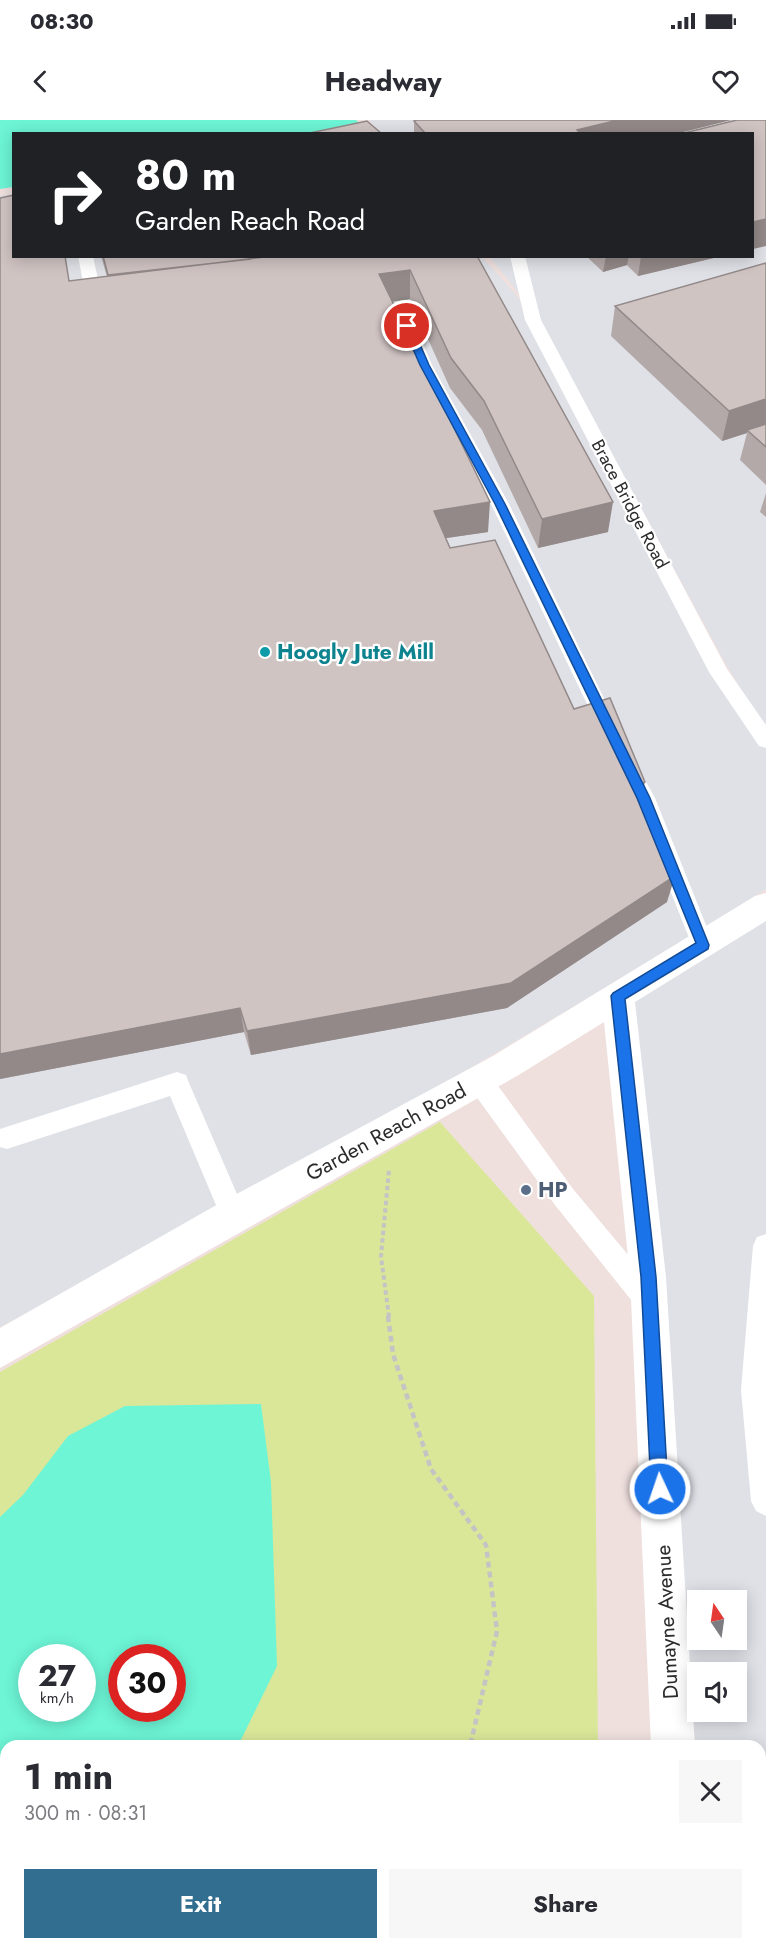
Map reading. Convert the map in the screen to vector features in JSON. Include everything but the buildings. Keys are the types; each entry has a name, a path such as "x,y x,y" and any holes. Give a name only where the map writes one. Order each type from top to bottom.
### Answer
{"street":[{"name":"Garden Reach Road","path":"0,1349 233,1215 479,1080 766,905"},
{"name":"Dumayne Avenue","path":"618,996 650,1302 673,1740"}],"lane":[{"path":"85,258 95,303"},
{"name":"Brace Bridge Road","path":"518,258 533,320 719,672 766,741"},
{"path":"399,306 424,365 500,504 644,798 703,945"},
{"path":"479,1080 564,1197 650,1302"},
{"path":"7,1138 177,1083 233,1215"},
{"path":"766,1246 755,1390 766,1501"}],"path":[{"path":"388,1130 390,1183 381,1256 393,1354 431,1469 486,1545 497,1631 471,1740"}],"shaded area":[{"path":"0,120 356,120 362,126 316,132 12,132 12,187 0,189"},
{"path":"369,120 766,120 766,730 727,666 538,318 491,258 754,258 754,132 380,132"},
{"name":"Hoogly Jute Mill","path":"12,194 12,258 483,258 524,304 766,746 766,889 690,937 351,1139 0,1327 0,196"},
{"path":"766,909 766,1740 686,1740 630,997"},
{"path":"440,1122 594,1296 598,1740 0,1740 0,1372"},
{"path":"261,1404 271,1482 277,1666 241,1740 0,1740 0,1517 23,1495 68,1436 125,1406"}],"place":[{"name":"Hoogly Jute Mill","path":"265,652"},
{"name":"HP","path":"526,1190"}],"route":[{"path":"407,326 424,365 500,504 586,685 644,798 703,945 618,996 648,1277 660,1489"}]}
